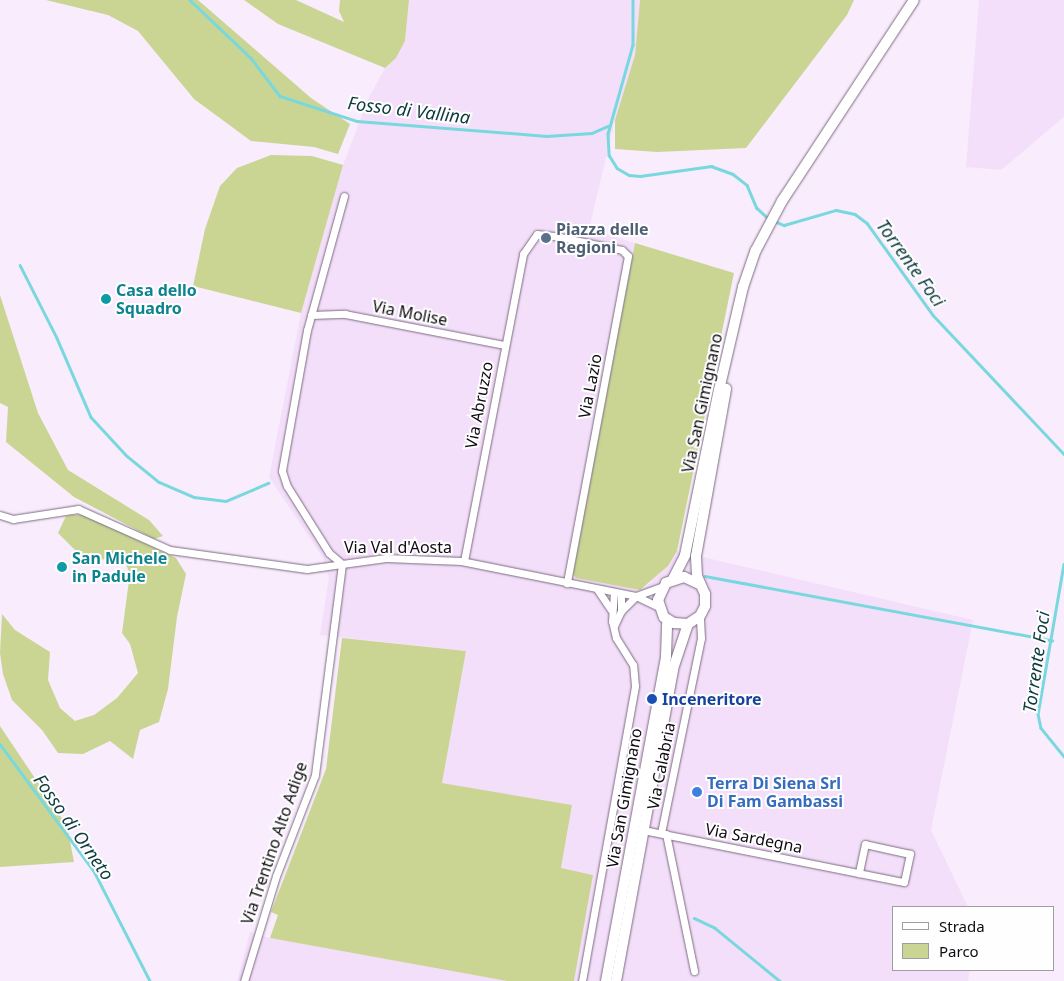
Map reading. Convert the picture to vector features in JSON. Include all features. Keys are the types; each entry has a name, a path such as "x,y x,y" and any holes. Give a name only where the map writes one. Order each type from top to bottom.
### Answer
{"main road":[{"path":"736,319 746,278 763,236 779,206 914,0"},
{"name":"Via San Gimignano","path":"663,586 672,579 686,549 736,319"},
{"name":"Via San Gimignano","path":"700,616 706,600 699,584 696,556 736,319"},
{"path":"672,579 689,578 699,584"},
{"path":"663,586 658,596 659,608 667,620 688,624 700,616"},
{"name":"Via San Gimignano","path":"606,981 665,664 667,620"},
{"name":"Via San Gimignano","path":"616,981 676,658 688,624"}],"street":[{"name":"Via Val d'Aosta","path":"344,196 311,315 282,474 329,553 342,564 386,558 464,561 636,596 659,608"},
{"name":"Via Lazio","path":"524,254 537,234 622,250 628,257 567,583"},
{"name":"Via Abruzzo","path":"464,561 504,345 524,254"},
{"name":"Via Molise","path":"311,315 338,313 504,345"},
{"path":"0,515 13,519 78,509 170,550 307,569 342,564"},
{"name":"Via Trentino Alto Adige","path":"244,981 276,876 314,775 342,564"},
{"name":"Via Val d'Aosta","path":"636,596 663,586"},
{"path":"582,981 635,691 633,665 614,628 611,610 597,589"},
{"path":"611,610 618,593"},
{"path":"618,593 621,611"},
{"path":"614,628 621,611 636,596"},
{"name":"Via Calabria","path":"694,970 663,834 701,638 700,616"},
{"name":"Via Sardegna","path":"643,830 904,882 910,854 865,844 859,873"}],"shaded area":[{"path":"409,0 640,0 635,55 615,120 589,229 635,243 573,574 644,588 668,566 677,551 973,620 931,830 968,906 892,906 892,971 970,971 968,981 574,981 592,875 561,869 572,805 442,783 466,651 320,635 329,578 323,558 269,477 301,313 343,165 369,97 385,68 396,58 405,41"},
{"path":"979,0 1064,0 1064,117 1001,170 966,167"},
{"path":"250,932 270,938 507,981 237,981"}],"green space":[{"path":"46,0 198,0 311,98 350,124 338,154 314,147 251,141 194,99 138,31 108,15"},
{"path":"244,0 296,0 344,22 339,11 340,0 409,0 405,41 396,58 385,68 278,24"},
{"path":"640,0 854,0 847,15 746,148 657,152 615,149 615,120 635,55"},
{"path":"271,155 312,156 343,165 301,313 193,286 205,229 220,186 237,168"},
{"path":"635,243 734,273 677,551 668,566 640,590 576,578 573,574"},
{"path":"0,295 38,413 68,470 149,520 163,536 154,539 74,497 6,442 8,407 0,403"},
{"path":"84,515 176,558 186,574 177,617 168,689 159,722 140,730 133,759 110,741 83,754 58,753 42,730 12,700 3,674 0,653 2,614 15,630 50,652 48,680 60,708 75,721 94,715 117,698 138,673 130,644 122,633 130,573 121,555 88,563 58,533 66,516"},
{"path":"342,638 466,651 442,783 572,805 561,868 593,875 574,981 507,981 270,938 278,915 271,912 326,769"},
{"path":"0,726 67,826 74,862 0,867"}],"waterway":[{"name":"Fosso di Vallina","path":"190,0 251,58 280,96 357,121 546,136 592,133 608,126"},
{"name":"Torrente Foci","path":"633,0 633,45 608,134 609,155 617,168 629,175 640,176 711,166 733,174 747,185 757,208 769,219"},
{"name":"Torrente Foci","path":"774,221 784,225 836,210 855,214 867,223 933,315 1064,454"},
{"path":"20,265 57,338 91,417 127,456 159,482 194,497 226,501 268,483"},
{"name":"Torrente Foci","path":"1064,564 1038,714 1041,728 1064,756"},
{"path":"705,576 1052,640"},
{"name":"Fosso di Orneto","path":"0,744 94,871 150,981"},
{"path":"694,918 715,928 780,981"}],"place":[{"name":"Piazza delle Regioni","path":"546,238"},
{"name":"Casa dello Squadro","path":"106,299"},
{"name":"San Michele in Padule","path":"62,567"},
{"name":"Inceneritore","path":"652,699"},
{"name":"Terra Di Siena Srl Di Fam Gambassi","path":"697,792"}]}
